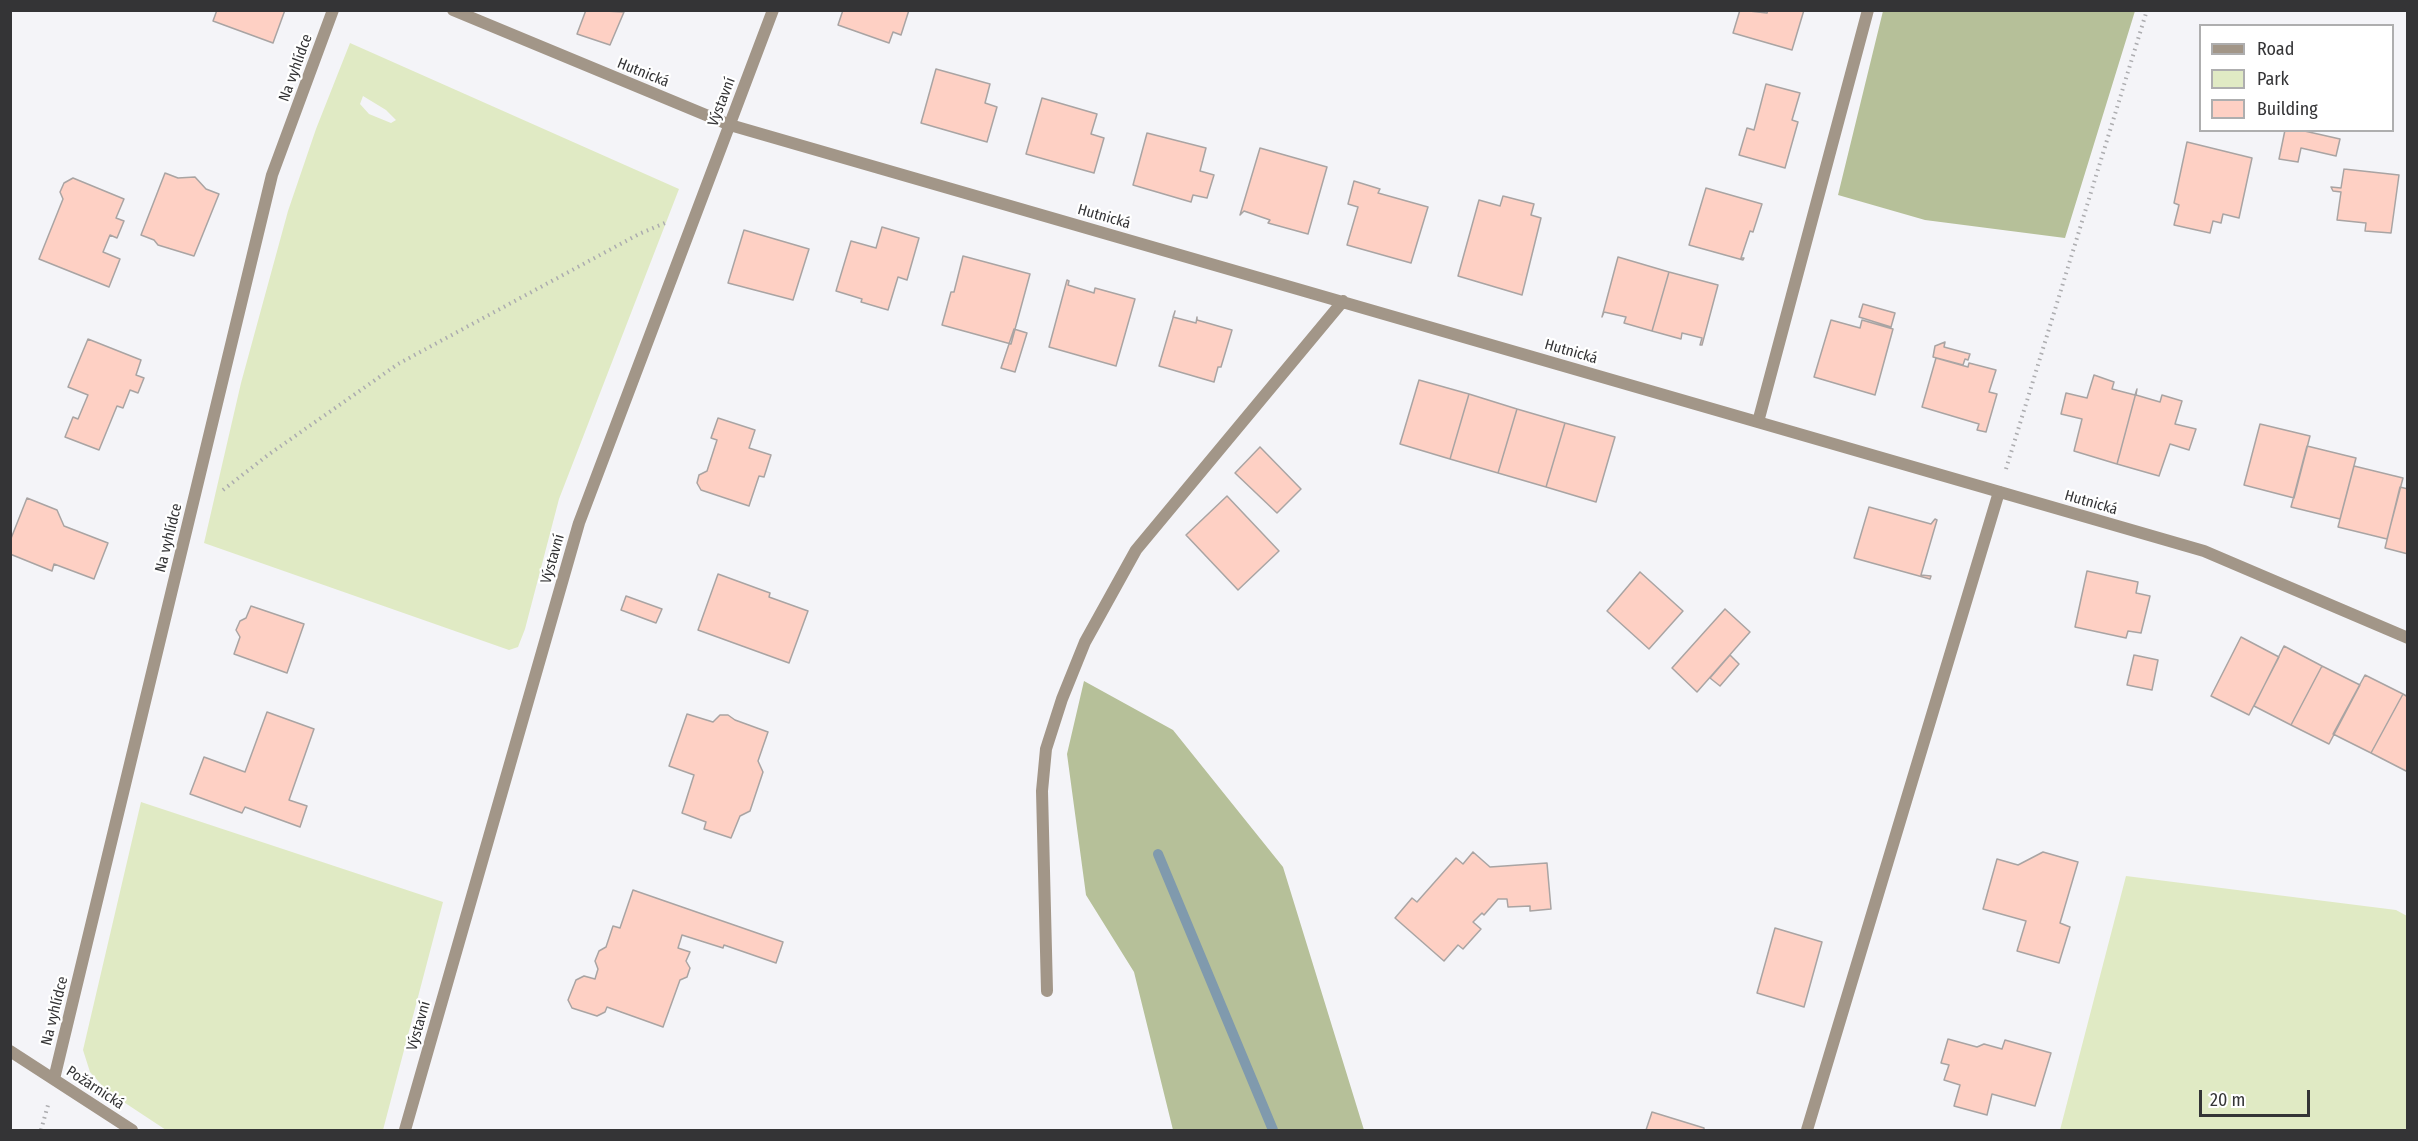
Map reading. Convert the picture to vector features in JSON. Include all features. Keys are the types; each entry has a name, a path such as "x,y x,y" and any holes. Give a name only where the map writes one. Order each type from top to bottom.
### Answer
{"street":[{"name":"Na vyhlídce","path":"54,1079 272,176 333,10"},
{"name":"Hutnická","path":"453,10 730,125 2204,551 2408,638"},
{"name":"Výstavní","path":"405,1131 579,523 773,10"},
{"path":"1758,422 1868,10"},
{"path":"1047,991 1042,791 1046,749 1062,699 1085,642 1136,550 1343,301"},
{"path":"1807,1131 1999,492"},
{"name":"Požárnická","path":"10,1050 132,1131"}],"path":[{"path":"1999,492 2147,10"},
{"path":"189,517 268,455 398,364 639,234 697,209"}],"green space":[{"path":"1883,11 2135,11 2065,238 1925,220 1838,195"},
{"path":"350,43 679,189 559,499 525,629 518,647 509,650 204,543 241,383 288,211 316,129","holes":["363,96 386,110 396,120 391,123 369,114 360,104"]},
{"path":"1084,681 1173,730 1283,867 1364,1130 1173,1130 1134,972 1086,895 1067,754"},
{"path":"141,802 443,902 383,1130 166,1130 107,1091 90,1072 83,1050"},
{"path":"2126,876 2396,910 2407,916 2407,1130 2060,1130"}],"building":[{"path":"217,10 285,10 273,43 213,21"},
{"path":"586,10 624,12 610,45 577,34"},
{"path":"843,10 909,10 901,35 893,32 889,43 838,25"},
{"path":"1740,10 1767,13 1768,10 1804,10 1792,50 1733,33"},
{"path":"936,69 990,84 985,103 997,107 987,142 921,123"},
{"path":"1766,84 1800,93 1792,120 1798,122 1785,168 1739,155 1747,128 1754,130"},
{"path":"1042,98 1097,114 1091,134 1104,138 1094,173 1026,154"},
{"path":"2285,132 2309,132 2340,139 2336,156 2301,148 2298,162 2279,159"},
{"path":"1147,133 1206,148 1200,171 1214,175 1207,198 1193,195 1191,202 1133,185"},
{"path":"2187,142 2252,158 2239,218 2223,214 2221,223 2213,221 2210,233 2174,225 2179,205 2174,203"},
{"path":"1260,148 1327,167 1308,234 1268,223 1270,220 1244,211 1240,215"},
{"path":"2344,169 2399,175 2391,233 2365,231 2366,223 2337,220 2341,192 2333,191 2331,187 2341,188"},
{"path":"165,173 178,178 195,177 206,189 219,194 194,256 158,245 154,240 141,235"},
{"path":"73,178 124,199 116,218 124,221 117,238 110,235 103,252 120,259 109,287 39,259 63,199 60,192 64,183"},
{"path":"1354,181 1380,189 1378,193 1428,207 1411,263 1347,245 1358,207 1348,204"},
{"path":"1706,188 1762,204 1753,232 1750,231 1741,258 1744,258 1743,260 1689,245"},
{"path":"1503,196 1534,204 1531,215 1541,218 1522,295 1458,276 1479,200 1500,206"},
{"path":"882,227 919,238 907,280 898,277 888,310 836,291 851,241 876,248"},
{"path":"744,230 809,249 793,300 728,283"},
{"path":"963,256 1030,274 1011,344 942,325 951,292 954,292"},
{"path":"1618,257 1669,272 1652,331 1624,323 1626,317 1604,312 1602,317"},
{"path":"1669,272 1718,285 1702,345 1700,345 1702,338 1682,333 1681,339 1652,331"},
{"path":"1067,280 1068,285 1094,293 1095,288 1135,299 1116,366 1049,347"},
{"path":"1863,304 1895,313 1891,327 1859,317"},
{"path":"1173,317 1196,323 1197,317 1197,320 1232,330 1214,382 1159,366"},
{"path":"1831,320 1860,328 1862,320 1893,329 1875,395 1814,377"},
{"path":"1014,329 1027,333 1015,372 1001,368"},
{"path":"88,339 141,360 136,375 144,378 138,393 130,390 123,408 117,406 99,450 65,437 73,417 78,419 88,395 68,387"},
{"path":"1945,342 1944,347 1970,354 1963,365 1933,357 1935,346"},
{"path":"1936,358 1968,367 1969,363 1996,370 1989,392 1997,394 1986,432 1977,430 1979,424 1922,407"},
{"path":"2094,375 2114,382 2112,389 2135,395 2137,389 2117,464 2074,451 2082,419 2061,414 2066,393 2087,398"},
{"path":"1419,380 1469,394 1450,459 1400,444"},
{"path":"2137,389 2136,395 2160,402 2162,395 2182,401 2175,424 2196,429 2189,450 2170,444 2159,476 2117,464"},
{"path":"1469,394 1517,409 1498,473 1450,459"},
{"path":"1517,409 1565,423 1546,487 1498,473"},
{"path":"718,418 755,430 749,448 771,455 764,477 759,476 749,506 701,490 697,483 699,475 707,471 717,440 711,438"},
{"path":"1565,423 1615,437 1596,502 1546,487"},
{"path":"2260,424 2310,436 2294,498 2244,485"},
{"path":"2307,446 2356,458 2340,519 2291,507"},
{"path":"1260,447 1301,489 1277,513 1235,473"},
{"path":"2354,466 2403,478 2387,539 2338,527"},
{"path":"2400,487 2408,489 2408,554 2385,548"},
{"path":"1227,496 1279,551 1238,590 1186,535"},
{"path":"27,498 57,510 64,526 108,543 94,579 54,564 52,571 10,554 10,541"},
{"path":"1869,507 1931,524 1935,519 1937,520 1921,575 1931,576 1930,579 1854,558"},
{"path":"2087,571 2138,582 2136,593 2150,596 2141,633 2128,631 2126,638 2075,627"},
{"path":"1640,572 1683,611 1649,649 1607,611"},
{"path":"718,574 770,593 769,597 808,611 789,663 698,630"},
{"path":"626,596 662,609 656,623 621,610"},
{"path":"251,606 304,624 287,673 234,654 240,637 236,630 240,621 246,618"},
{"path":"1725,609 1750,632 1697,692 1672,668"},
{"path":"2241,637 2279,657 2249,715 2211,696"},
{"path":"2284,646 2322,666 2291,725 2254,706"},
{"path":"1730,655 1739,664 1720,686 1710,678"},
{"path":"2134,655 2158,660 2152,690 2127,685"},
{"path":"2322,666 2360,685 2329,744 2291,725"},
{"path":"2365,675 2403,694 2371,753 2333,734"},
{"path":"2403,694 2408,697 2408,772 2371,753"},
{"path":"267,712 314,729 289,800 307,806 300,827 245,807 242,813 190,794 204,757 245,772"},
{"path":"687,714 713,722 720,715 728,715 735,720 768,732 758,761 763,772 750,811 740,816 731,838 704,829 706,822 682,813 694,775 669,766"},
{"path":"1473,852 1490,867 1547,863 1551,909 1530,911 1530,906 1508,907 1507,899 1498,899 1484,915 1482,913 1473,922 1481,929 1463,949 1458,945 1444,961 1395,918 1412,898 1417,902 1456,858 1463,864"},
{"path":"2043,852 2078,862 2060,923 2070,927 2059,963 2017,951 2026,921 1983,909 1997,859 2018,865"},
{"path":"633,890 783,942 776,963 724,945 723,948 682,935 678,948 690,952 686,961 690,968 687,977 680,980 663,1027 607,1007 605,1012 597,1016 572,1008 568,1000 576,980 584,976 595,979 598,969 595,961 599,951 606,947 613,926 620,928"},
{"path":"1775,928 1822,942 1804,1007 1757,993"},
{"path":"1948,1039 1977,1047 1984,1044 2002,1049 2005,1040 2051,1053 2035,1106 1992,1094 1987,1115 1954,1106 1960,1085 1944,1080 1949,1065 1941,1063"},
{"path":"1652,1112 1704,1128 1704,1130 1646,1130"}],"waterway":[{"path":"1158,854 1273,1130"}]}
